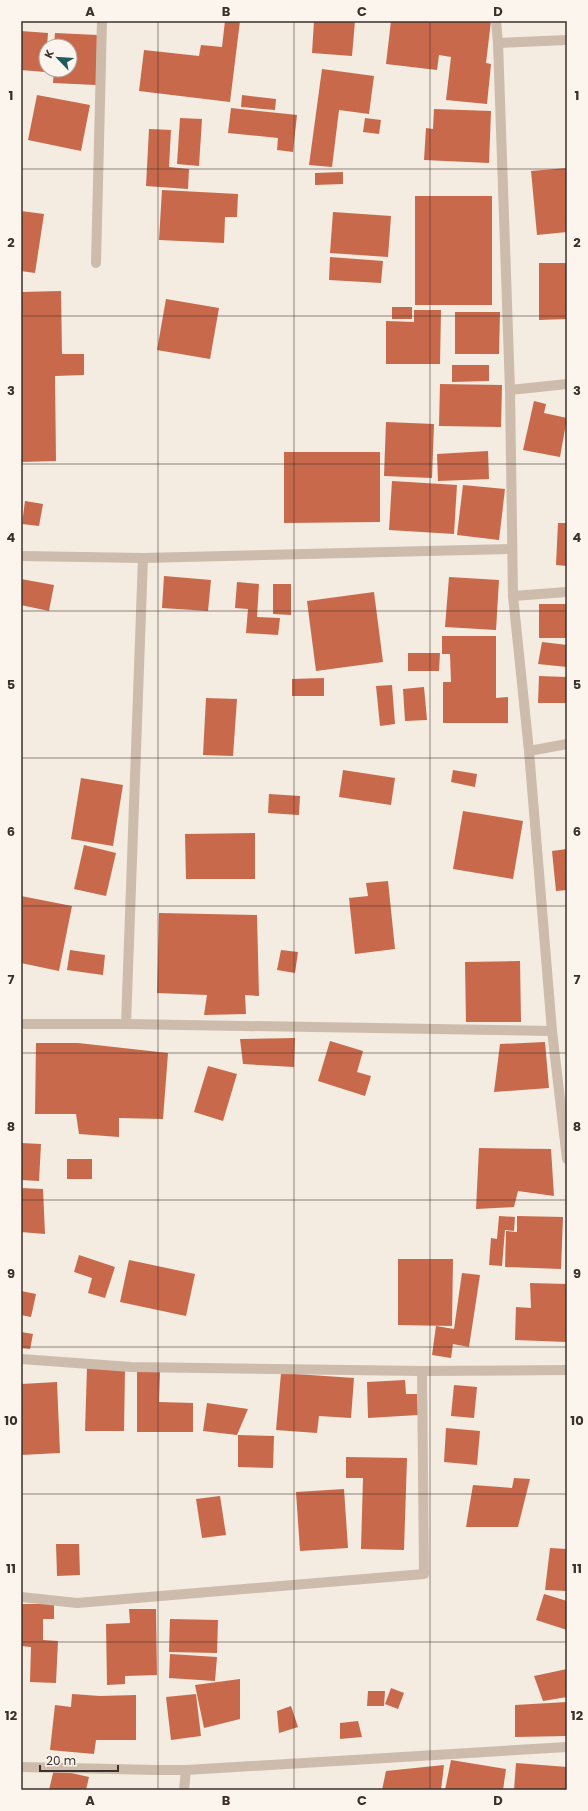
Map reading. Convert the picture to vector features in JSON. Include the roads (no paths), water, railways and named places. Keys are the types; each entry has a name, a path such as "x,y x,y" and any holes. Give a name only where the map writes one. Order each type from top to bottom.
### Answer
{"street":[{"path":"96,263 102,21"},
{"path":"496,21 510,390 511,549 513,596 529,751 552,1031 564,1119 567,1159"},
{"path":"498,43 567,40"},
{"path":"510,390 567,384"},
{"path":"21,556 143,558 511,549"},
{"path":"126,1024 143,558"},
{"path":"513,596 567,592"},
{"path":"529,751 567,744"},
{"path":"21,1024 126,1024 552,1031"},
{"path":"21,1359 131,1367 422,1371 567,1370"},
{"path":"21,1597 77,1603 424,1574 422,1371"},
{"path":"21,1767 186,1770 567,1747"},
{"path":"184,1790 186,1770"}]}
